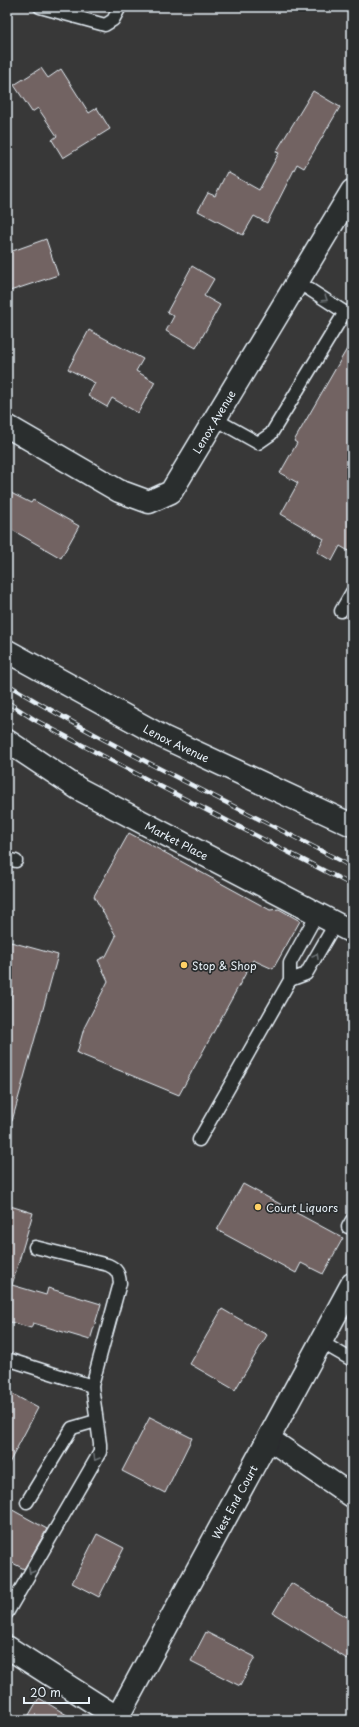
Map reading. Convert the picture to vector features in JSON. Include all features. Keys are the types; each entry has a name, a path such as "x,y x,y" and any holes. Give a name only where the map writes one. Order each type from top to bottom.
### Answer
{"street":[{"name":"Lenox Avenue","path":"7,426 120,491 149,502 171,492 352,191"},
{"name":"Lenox Avenue","path":"7,651 163,737 352,825"},
{"name":"Market Place","path":"7,741 79,789 335,923"},
{"name":"West End Court","path":"118,1719 352,1284"},
{"path":"269,1439 352,1496"},
{"path":"7,1648 118,1719"}],"lane":[{"path":"40,7 105,25 113,20 120,7"},
{"path":"215,419 258,443 271,434 348,314 298,282"},
{"path":"341,611 352,592"},
{"path":"290,980 306,974 335,923"},
{"path":"199,1140 290,980 290,963 335,923"},
{"path":"7,1613 100,1452 92,1386 120,1282 119,1273 115,1268 108,1265 35,1247"},
{"path":"320,1342 352,1360"},
{"path":"7,1359 92,1386"},
{"path":"27,1502 72,1428 96,1421"}],"building":[{"path":"41,68 48,78 61,69 89,113 97,108 110,129 63,158 52,140 57,136 38,108 32,112 14,85"},
{"path":"313,91 340,107 304,168 297,164 267,223 254,216 243,235 198,211 208,193 215,196 227,172 259,190 279,153 276,152"},
{"path":"46,239 58,275 7,292 7,253"},
{"path":"192,266 214,279 204,296 220,305 196,348 166,331 174,316 167,312"},
{"path":"89,330 143,359 136,371 155,382 138,413 112,398 107,407 88,396 95,383 68,369"},
{"path":"352,340 352,553 340,546 332,561 317,552 324,539 281,514 298,483 280,473 297,443 294,441"},
{"path":"7,491 31,503 33,500 79,526 61,558 7,527"},
{"name":"Stop & Shop","path":"129,833 270,910 279,909 300,921 273,969 253,960 179,1095 77,1053 84,1028 108,981 98,960 106,956 116,936 94,896"},
{"path":"7,941 58,955 12,1121 7,1121 7,1010 12,991 7,990"},
{"name":"Court Liquors","path":"243,1184 343,1238 323,1274 301,1263 296,1273 217,1230"},
{"path":"7,1205 33,1213 12,1285 46,1295 48,1288 101,1304 90,1340 33,1323 31,1328 7,1321"},
{"path":"222,1309 267,1335 235,1390 190,1364"},
{"path":"7,1391 38,1408 7,1467"},
{"path":"150,1417 192,1438 165,1493 122,1471"},
{"path":"7,1507 47,1529 24,1569 7,1560"},
{"path":"97,1534 124,1548 99,1597 72,1583"},
{"path":"291,1583 352,1620 352,1662 273,1613"},
{"path":"206,1632 255,1657 240,1686 191,1661"},
{"path":"39,1698 75,1720 26,1720"}],"railway":[{"path":"7,684 135,756 352,867"},
{"path":"7,702 35,720 352,885"}],"place":[{"name":"Stop & Shop","path":"184,965"},
{"name":"Court Liquors","path":"258,1207"}]}
